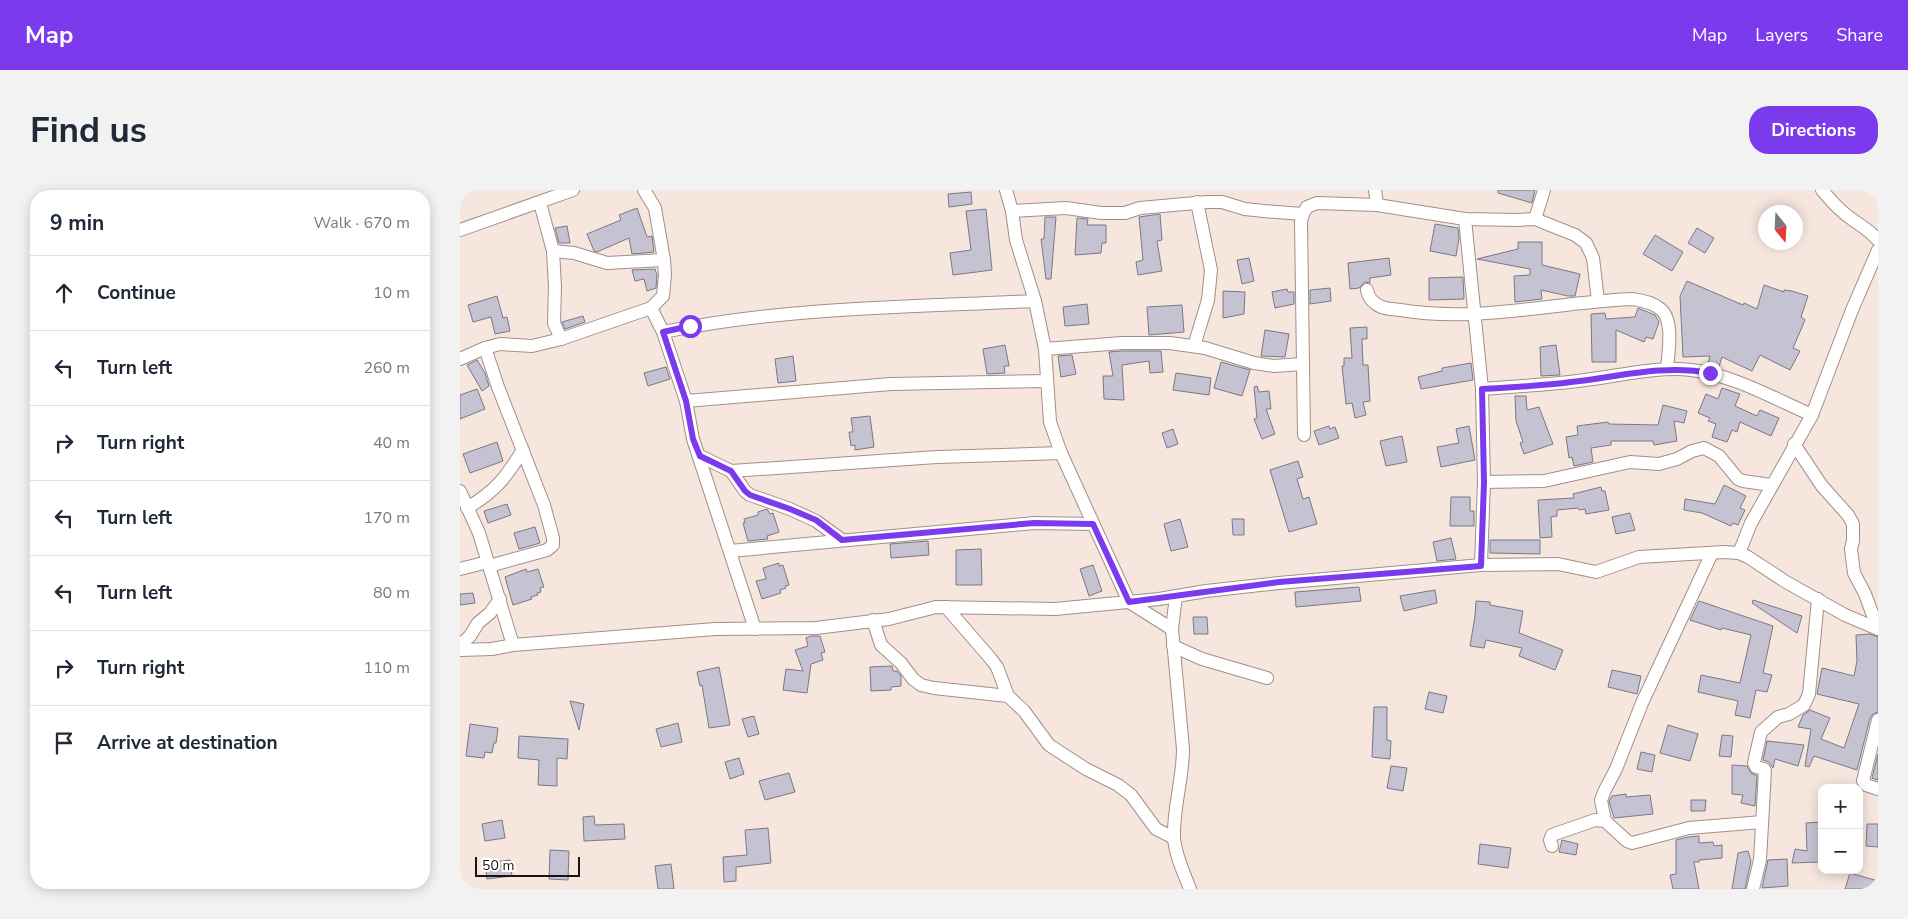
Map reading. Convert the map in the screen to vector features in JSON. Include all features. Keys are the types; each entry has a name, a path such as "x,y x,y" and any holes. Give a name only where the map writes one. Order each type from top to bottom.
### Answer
{"street":[{"path":"460,230 573,190"},
{"path":"460,359 485,348 500,344 532,346 561,339 651,308 663,296 665,275 655,208 644,190"},
{"path":"1006,190 1012,211 1016,240 1035,301 1045,349 1050,422 1061,453 1129,602 1172,629"},
{"path":"1375,190 1377,205"},
{"path":"1535,219 1544,190"},
{"path":"1822,190 1835,206 1869,230 1878,240"},
{"path":"1012,211 1066,208 1100,213 1124,212 1140,208 1197,202 1222,202 1245,209 1303,214"},
{"path":"1194,346 1208,300 1211,270 1197,202"},
{"path":"540,203 553,252 555,286 554,322 561,339"},
{"path":"1304,435 1301,222 1307,207 1317,203 1377,205 1466,219 1535,219 1575,235 1586,243 1593,258 1598,302"},
{"path":"1466,219 1482,389 1484,482 1481,566"},
{"path":"1739,554 1752,522 1771,485 1812,415 1852,310 1878,250"},
{"path":"553,252 574,254 607,263 664,260"},
{"path":"1367,290 1375,304 1384,308 1417,313 1474,314 1633,299 1653,304 1662,309 1669,326 1667,370"},
{"path":"663,332 755,316 1035,301"},
{"path":"651,308 663,332 686,401 693,439 755,629"},
{"path":"1045,349 1122,343 1170,343 1194,346 1254,363 1274,366 1303,364"},
{"path":"460,569 547,550 553,545 553,538 544,505 498,387 485,348"},
{"path":"1482,389 1569,383 1667,370 1690,370 1710,373 1812,415"},
{"path":"686,401 882,385 1047,381"},
{"path":"1794,444 1822,486 1848,515 1853,524 1851,549 1854,573 1865,594 1878,629"},
{"path":"1484,482 1544,481 1622,463 1658,464 1677,459 1692,451 1704,448 1719,456 1738,479 1771,485"},
{"path":"468,508 484,498 501,483 523,450"},
{"path":"731,471 937,456 1061,453"},
{"path":"700,456 731,471 750,495 816,520 842,540"},
{"path":"460,491 479,533 513,645"},
{"path":"730,551 1034,523 1093,524"},
{"path":"460,650 492,649 513,645 714,629 816,628 889,619 936,607 1055,609 1129,602 1279,582 1481,566 1558,564 1596,572 1610,569 1639,557 1712,553 1739,554 1748,557 1786,582 1845,615 1878,629"},
{"path":"1604,821 1601,800 1605,790 1616,769 1642,703 1712,553"},
{"path":"1176,596 1172,629 1183,768 1174,838 1180,863 1190,889"},
{"path":"460,645 470,636 478,623 490,613 500,599"},
{"path":"1753,889 1760,860 1765,771 1754,763 1761,732 1778,717 1790,714 1804,705 1809,694 1818,599"},
{"path":"946,607 996,667 1008,696 1024,711 1049,745 1086,769 1118,785 1131,796 1156,829 1174,838"},
{"path":"873,620 881,645 921,685 1008,696"},
{"path":"1173,646 1202,659 1267,678"},
{"path":"1878,720 1863,781 1866,785 1878,789"},
{"path":"1552,846 1550,840 1552,835 1595,820 1604,821 1627,841 1632,843 1689,828 1762,822"}],"building":[{"path":"1498,190 1535,190 1532,203 1498,193"},
{"path":"971,192 972,204 949,207 948,194"},
{"path":"637,208 647,237 652,236 654,252 632,254 629,238 597,252 594,251 587,234 621,220 619,215"},
{"path":"986,209 992,270 953,275 950,253 971,250 966,211"},
{"path":"1160,214 1162,240 1157,241 1162,271 1138,275 1136,262 1143,260 1139,217"},
{"path":"1045,217 1056,217 1051,279 1046,279 1041,239 1044,239"},
{"path":"1077,218 1088,219 1087,225 1106,225 1106,243 1102,243 1101,253 1075,255"},
{"path":"1435,224 1458,228 1459,239 1456,256 1430,251"},
{"path":"567,226 570,243 559,243 555,228"},
{"path":"1697,228 1714,238 1705,253 1688,243"},
{"path":"1655,235 1683,252 1672,271 1643,254"},
{"path":"1518,242 1542,242 1542,265 1580,274 1575,296 1541,290 1542,299 1515,302 1514,276 1530,275 1530,269 1477,259 1518,249"},
{"path":"1249,258 1254,281 1242,284 1237,260"},
{"path":"1389,258 1391,275 1370,278 1370,283 1365,282 1359,288 1350,289 1348,263"},
{"path":"655,269 657,275 656,288 647,291 644,279 635,281 632,270"},
{"path":"1463,277 1464,299 1429,300 1429,278"},
{"path":"1687,281 1757,309 1764,285 1784,292 1784,290 1792,291 1808,296 1801,317 1805,320 1793,348 1800,351 1790,370 1760,355 1752,371 1722,357 1719,367 1708,363 1710,356 1683,357 1680,296"},
{"path":"1330,288 1331,301 1310,304 1310,290"},
{"path":"1287,289 1288,292 1294,292 1294,304 1275,308 1272,292"},
{"path":"1223,291 1245,292 1244,314 1223,318"},
{"path":"497,296 503,318 507,317 510,331 495,334 491,317 473,322 468,305"},
{"path":"1087,304 1089,324 1065,326 1063,307"},
{"path":"1182,305 1184,332 1149,335 1147,307"},
{"path":"1638,308 1655,315 1659,322 1653,339 1646,337 1644,342 1616,330 1616,362 1592,362 1591,314 1605,313 1606,319 1635,317"},
{"path":"583,316 585,322 565,329 562,322"},
{"path":"1367,327 1367,339 1362,339 1363,365 1368,365 1370,401 1363,402 1366,415 1355,418 1352,403 1346,404 1342,366 1344,366 1344,358 1352,358 1350,328"},
{"path":"1265,330 1289,334 1285,357 1261,356"},
{"path":"1005,345 1009,366 1004,366 1005,373 987,374 983,349"},
{"path":"1556,345 1560,375 1541,376 1540,347"},
{"path":"1161,351 1163,372 1150,373 1149,361 1122,365 1124,400 1104,399 1103,376 1113,376 1109,352"},
{"path":"1072,355 1076,374 1061,377 1058,356"},
{"path":"793,356 796,381 778,383 775,359"},
{"path":"477,360 485,373 489,386 482,391 467,365"},
{"path":"1221,362 1250,370 1242,396 1214,388"},
{"path":"1471,363 1473,380 1421,389 1418,377 1442,371 1442,368"},
{"path":"666,367 670,379 648,386 644,373"},
{"path":"1176,373 1211,378 1209,395 1173,390"},
{"path":"1257,386 1259,392 1269,391 1271,409 1266,409 1275,434 1262,439 1254,419 1257,418 1254,387"},
{"path":"1722,388 1740,394 1735,406 1757,416 1760,410 1779,418 1771,436 1740,422 1737,432 1732,430 1727,442 1712,437 1716,424 1708,421 1710,418 1698,413 1706,394 1718,399"},
{"path":"477,389 485,409 460,419 460,395"},
{"path":"1515,396 1526,396 1527,410 1539,407 1553,444 1524,454 1520,443 1523,442 1516,421"},
{"path":"1663,405 1687,411 1684,423 1674,421 1677,441 1654,445 1653,441 1611,441 1611,445 1591,448 1593,462 1574,466 1572,457 1569,458 1566,437 1578,435 1577,426 1608,422 1609,424 1658,425"},
{"path":"870,416 874,447 855,450 855,445 851,446 849,432 853,432 851,418"},
{"path":"1329,426 1330,429 1335,427 1339,438 1319,445 1314,431"},
{"path":"1469,426 1475,460 1441,467 1437,447 1459,443 1456,429"},
{"path":"1173,429 1178,444 1167,448 1162,433"},
{"path":"1402,436 1407,462 1386,466 1380,441"},
{"path":"497,442 503,461 470,473 463,454"},
{"path":"1298,461 1303,477 1297,479 1303,499 1309,497 1317,524 1289,532 1270,470"},
{"path":"1724,485 1746,496 1740,508 1745,510 1738,525 1733,523 1731,526 1702,513 1684,510 1685,499 1715,504"},
{"path":"1601,487 1602,491 1605,491 1609,510 1586,514 1585,509 1579,510 1578,508 1557,510 1557,516 1551,517 1552,537 1540,538 1538,500 1574,498 1573,494"},
{"path":"1451,497 1470,497 1470,511 1474,511 1474,526 1450,526"},
{"path":"507,504 511,515 488,523 484,511"},
{"path":"767,509 770,514 773,513 779,532 767,536 768,539 748,541 743,523 745,523 744,519 758,515 758,512"},
{"path":"1630,513 1635,530 1616,534 1612,517"},
{"path":"1180,519 1188,547 1171,551 1164,524"},
{"path":"1232,519 1244,519 1244,535 1233,535"},
{"path":"535,527 540,543 519,549 514,533"},
{"path":"1451,538 1456,559 1437,561 1433,542"},
{"path":"1490,540 1540,540 1540,554 1490,553"},
{"path":"928,541 929,555 891,558 890,544"},
{"path":"981,549 982,585 956,585 956,550"},
{"path":"779,563 779,566 783,565 789,585 780,590 781,593 762,599 756,581 766,579 763,568"},
{"path":"1093,565 1102,591 1089,596 1080,569"},
{"path":"526,569 527,572 538,569 544,587 540,588 541,592 537,593 538,595 531,597 532,599 513,605 505,577"},
{"path":"1359,587 1361,601 1296,607 1295,592"},
{"path":"1435,590 1437,603 1404,611 1400,596"},
{"path":"473,593 475,603 460,605 460,594"},
{"path":"1753,600 1802,616 1797,633 1752,603"},
{"path":"1476,601 1490,602 1490,605 1523,611 1519,633 1563,650 1555,670 1519,656 1522,648 1486,640 1484,648 1470,646"},
{"path":"1699,601 1773,626 1763,673 1772,675 1767,692 1756,690 1750,718 1735,715 1738,701 1698,692 1701,675 1740,683 1751,635 1722,628 1721,630 1690,620"},
{"path":"1193,617 1207,617 1208,634 1194,634"},
{"path":"1870,634 1878,637 1878,712 1870,718 1857,770 1814,756 1809,767 1805,766 1811,729 1798,727 1803,715 1810,710 1830,718 1821,739 1844,748 1859,704 1817,694 1822,668 1854,676 1857,661 1856,635"},
{"path":"820,636 825,652 821,653 823,660 811,664 807,693 783,690 786,669 803,671 795,650 808,646 806,638"},
{"path":"892,666 893,671 897,671 901,676 901,686 891,687 891,690 871,691 870,667"},
{"path":"719,667 730,725 709,728 702,685 700,686 697,672"},
{"path":"1612,670 1641,676 1637,694 1608,687"},
{"path":"1429,692 1447,696 1443,713 1425,709"},
{"path":"570,701 584,704 579,730"},
{"path":"1374,707 1387,707 1387,740 1391,741 1390,759 1372,757"},
{"path":"754,716 759,734 748,737 742,719"},
{"path":"678,723 682,742 661,747 656,729"},
{"path":"470,724 498,728 496,743 494,743 492,753 485,752 484,758 466,756"},
{"path":"1668,725 1698,734 1690,761 1660,753"},
{"path":"1722,735 1733,736 1731,757 1719,756"},
{"path":"519,736 568,739 567,759 557,758 557,786 538,785 539,760 518,758"},
{"path":"1767,741 1804,745 1798,766 1775,759 1773,768 1769,762 1763,760"},
{"path":"1641,752 1655,755 1652,772 1637,769"},
{"path":"1878,754 1878,780 1872,778"},
{"path":"739,758 744,774 730,779 725,762"},
{"path":"1732,765 1747,766 1751,773 1757,776 1755,806 1741,803 1743,795 1732,794"},
{"path":"1391,766 1407,768 1403,791 1387,788"},
{"path":"789,773 795,792 765,800 759,781"},
{"path":"1626,794 1626,797 1650,795 1653,814 1614,818 1609,801 1612,796"},
{"path":"1691,800 1706,800 1705,811 1691,811"},
{"path":"594,816 595,825 624,824 625,839 584,841 583,817"},
{"path":"502,820 505,838 485,841 482,824"},
{"path":"1818,822 1818,862 1792,863 1795,849 1807,851 1806,823"},
{"path":"1867,824 1878,824 1878,847 1866,846"},
{"path":"768,828 771,863 736,867 736,881 724,882 723,857 747,855 745,830"},
{"path":"1699,836 1699,843 1713,842 1714,846 1722,845 1722,858 1694,862 1699,889 1673,889 1670,875 1676,874 1676,840"},
{"path":"1562,840 1578,844 1576,855 1559,852"},
{"path":"1480,844 1511,848 1508,868 1478,864"},
{"path":"550,850 569,851 568,880 549,879"},
{"path":"1748,851 1751,861 1745,889 1732,889 1738,853"},
{"path":"1787,859 1788,886 1762,888 1768,860"},
{"path":"510,860 512,876 487,879 485,863"},
{"path":"671,864 674,889 658,889 655,866"},
{"path":"1850,874 1878,881 1878,889 1845,889"}],"route":[{"path":"690,326 663,332 686,401 693,439 700,456 731,471 750,495 816,520 842,540 1034,523 1093,524 1129,602 1279,582 1481,566 1484,482 1482,389 1569,383 1667,370 1690,370 1710,373"}]}
